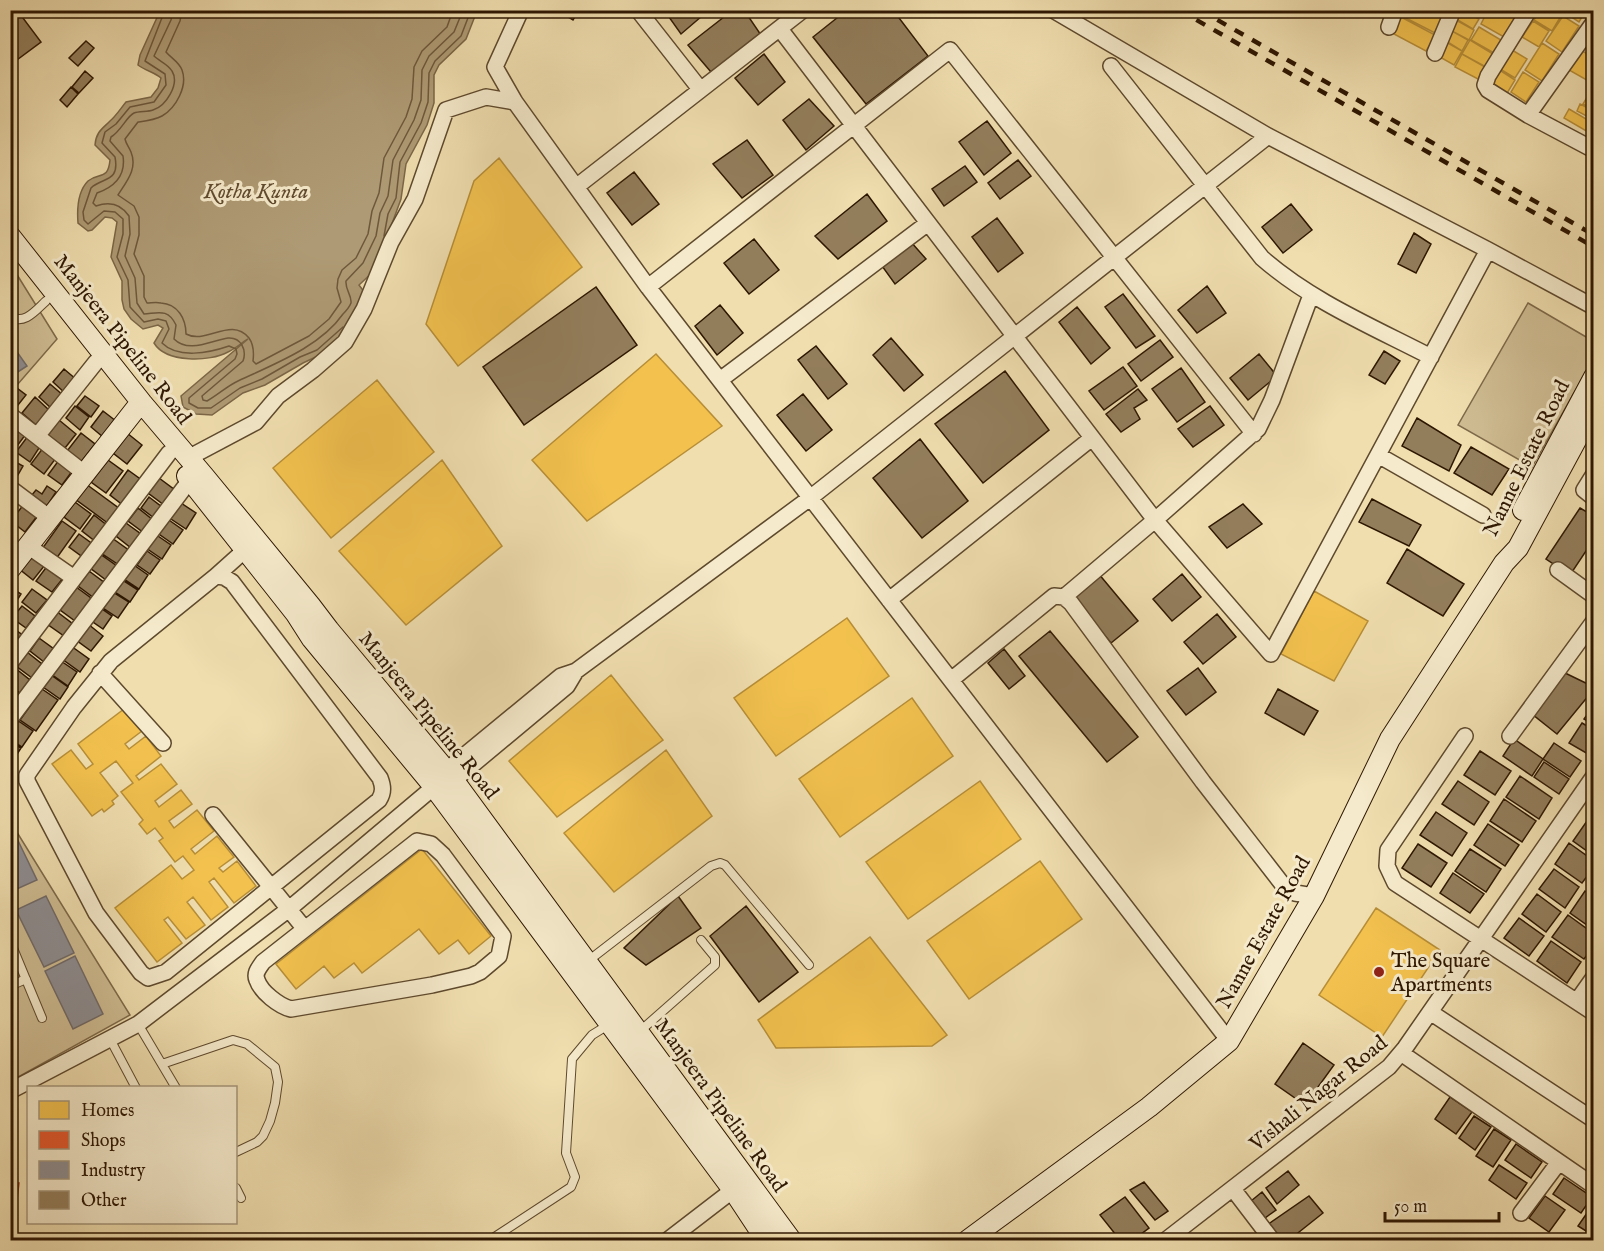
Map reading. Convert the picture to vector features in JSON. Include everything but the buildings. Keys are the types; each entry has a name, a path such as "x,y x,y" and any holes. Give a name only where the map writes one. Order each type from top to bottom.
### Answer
{"main road":[{"name":"Manjeera Pipeline Road","path":"10,236 137,406"},
{"name":"Manjeera Pipeline Road","path":"10,257 96,362 178,455 303,610 312,639 439,784 587,962 639,1032 684,1110 766,1240"},
{"name":"Nanne Estate Road","path":"1504,563 1506,543 1593,376"},
{"path":"10,569 137,406"},
{"name":"Nanne Estate Road","path":"968,1240 1149,1107 1229,1041 1314,896 1390,739 1504,563 1518,548 1593,407"},
{"name":"Manjeera Pipeline Road","path":"178,455 190,480 245,550 303,610"},
{"name":"Manjeera Pipeline Road","path":"439,784 609,1024 684,1110 790,1240"}],"street":[{"path":"521,10 495,67 515,102 648,287 1229,1041"},
{"path":"638,10 700,89"},
{"path":"576,187 803,10"},
{"path":"1053,10 1268,136 1593,307"},
{"path":"1389,27 1395,10"},
{"path":"1435,53 1453,10"},
{"path":"1529,10 1488,76 1485,85 1488,90 1528,115 1591,144"},
{"path":"1528,115 1593,22"},
{"path":"780,28 1155,520 1271,654 1488,250"},
{"path":"648,287 950,50 1254,434"},
{"path":"1110,66 1262,258 1284,277 1311,295 1431,357"},
{"path":"10,663 74,578 178,455 256,422 278,396 345,342 364,309 391,242 415,199 446,110 486,97 515,102"},
{"path":"10,1091 138,1024 289,909 439,784 561,676 576,671 810,498 1268,136"},
{"path":"720,380 928,223"},
{"path":"1064,597 1254,434 1272,400 1311,295"},
{"path":"37,436 96,362"},
{"path":"10,415 84,473"},
{"path":"889,600 1092,438"},
{"path":"1378,455 1483,515"},
{"path":"1593,474 1584,490 1593,498"},
{"path":"10,719 190,480"},
{"path":"10,488 50,518"},
{"path":"28,546 74,578"},
{"path":"216,576 224,577 232,582 380,778 383,786 379,800 166,972 148,978 141,974 96,913 27,781 27,775 29,769 111,661 245,550"},
{"path":"1558,570 1593,596"},
{"path":"951,680 1054,596 1064,597 1071,603 1203,782 1283,885 1295,893 1314,896"},
{"path":"1510,736 1593,621"},
{"path":"100,673 163,743"},
{"path":"1465,736 1388,850 1387,866 1395,883 1593,1013"},
{"name":"Vishali Nagar Road","path":"1166,1240 1389,1067 1430,1012 1593,776"},
{"path":"213,815 304,928"},
{"path":"417,841 424,841 443,855 503,936 499,956 480,972 471,976 432,985 291,1009 283,1007 272,999 257,981 256,971 263,962 304,928 417,841"},
{"path":"1577,1001 1593,977"},
{"path":"1430,1012 1593,1120"},
{"path":"1401,1053 1593,1186"},
{"path":"1521,1213 1559,1161"},
{"path":"1233,1189 1272,1240"},
{"path":"668,1240 733,1190"}],"lane":[{"path":"10,316 16,320 23,320 46,301"},
{"path":"587,962 711,866 720,863 725,865 809,964"},
{"path":"639,1032 715,965 715,957 701,940"},
{"path":"10,941 42,1018"},
{"path":"10,986 26,979"},
{"path":"138,1024 175,1086"},
{"path":"490,1240 571,1187 574,1177 566,1153 572,1059 592,1035 609,1024"},
{"path":"110,1039 135,1086"},
{"path":"162,1064 233,1040 247,1044 275,1067 278,1082 275,1103 267,1128 257,1143 237,1152"},
{"path":"237,1190 241,1198"}],"shaded area":[{"path":"11,265 57,339 11,392"},
{"path":"1528,303 1593,341 1593,359 1532,467 1458,425"},
{"path":"10,821 130,1015 11,1081 10,1081"}],"water":[{"name":"Kotha Kunta","path":"160,11 477,11 466,39 439,65 434,75 434,103 427,125 406,164 401,199 375,270 359,285 365,293 345,334 320,355 265,385 243,393 212,415 196,414 183,407 181,396 248,339 231,351 211,358 189,359 160,350 154,343 163,328 158,325 143,329 131,319 124,309 122,281 111,257 117,222 105,217 88,231 78,223 82,190 88,181 105,174 109,167 110,160 95,145 98,134 126,102 151,97 158,88 161,78 138,65 140,55"}],"railway":[{"path":"1179,10 1594,247"},
{"path":"1200,10 1594,235"}],"place":[{"name":"The Square Apartments","path":"1379,972"}]}
